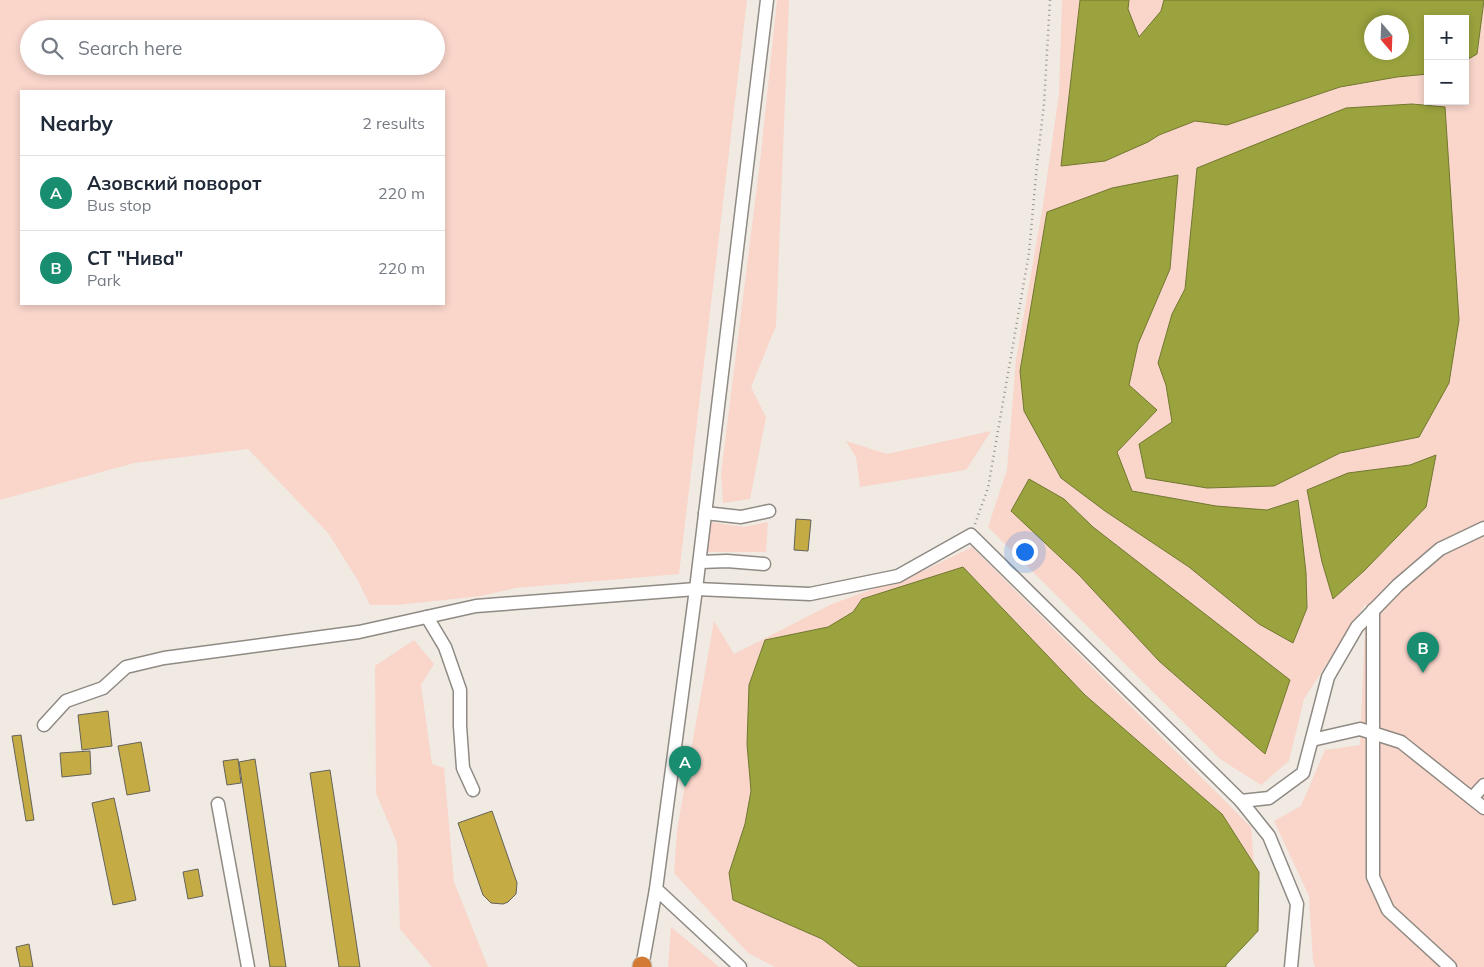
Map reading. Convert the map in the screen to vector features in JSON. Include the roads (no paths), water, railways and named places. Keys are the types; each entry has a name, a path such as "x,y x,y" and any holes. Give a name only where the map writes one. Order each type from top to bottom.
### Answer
{"street":[{"path":"642,967 656,889 700,562 767,0"},
{"path":"706,512 741,517 769,511"},
{"path":"1241,801 1269,798 1303,773 1328,677 1357,627 1398,584 1440,549 1484,528"},
{"path":"44,725 66,701 102,688 126,667 164,658 359,632 476,606 696,589 810,594 898,576 970,535 1241,801 1269,836 1298,904 1291,967"},
{"path":"700,562 727,561 764,564"},
{"path":"1373,610 1372,877 1388,910 1450,967"},
{"path":"427,617 445,647 460,690 463,768 473,790"},
{"path":"1312,740 1360,729 1400,742 1484,808"},
{"path":"1472,798 1484,785"},
{"path":"218,804 248,967"},
{"path":"656,889 740,967"}],"place":[{"name":"СТ \"Нива\"","path":"1423,673"},
{"name":"Азовский поворот","path":"685,787"}]}
